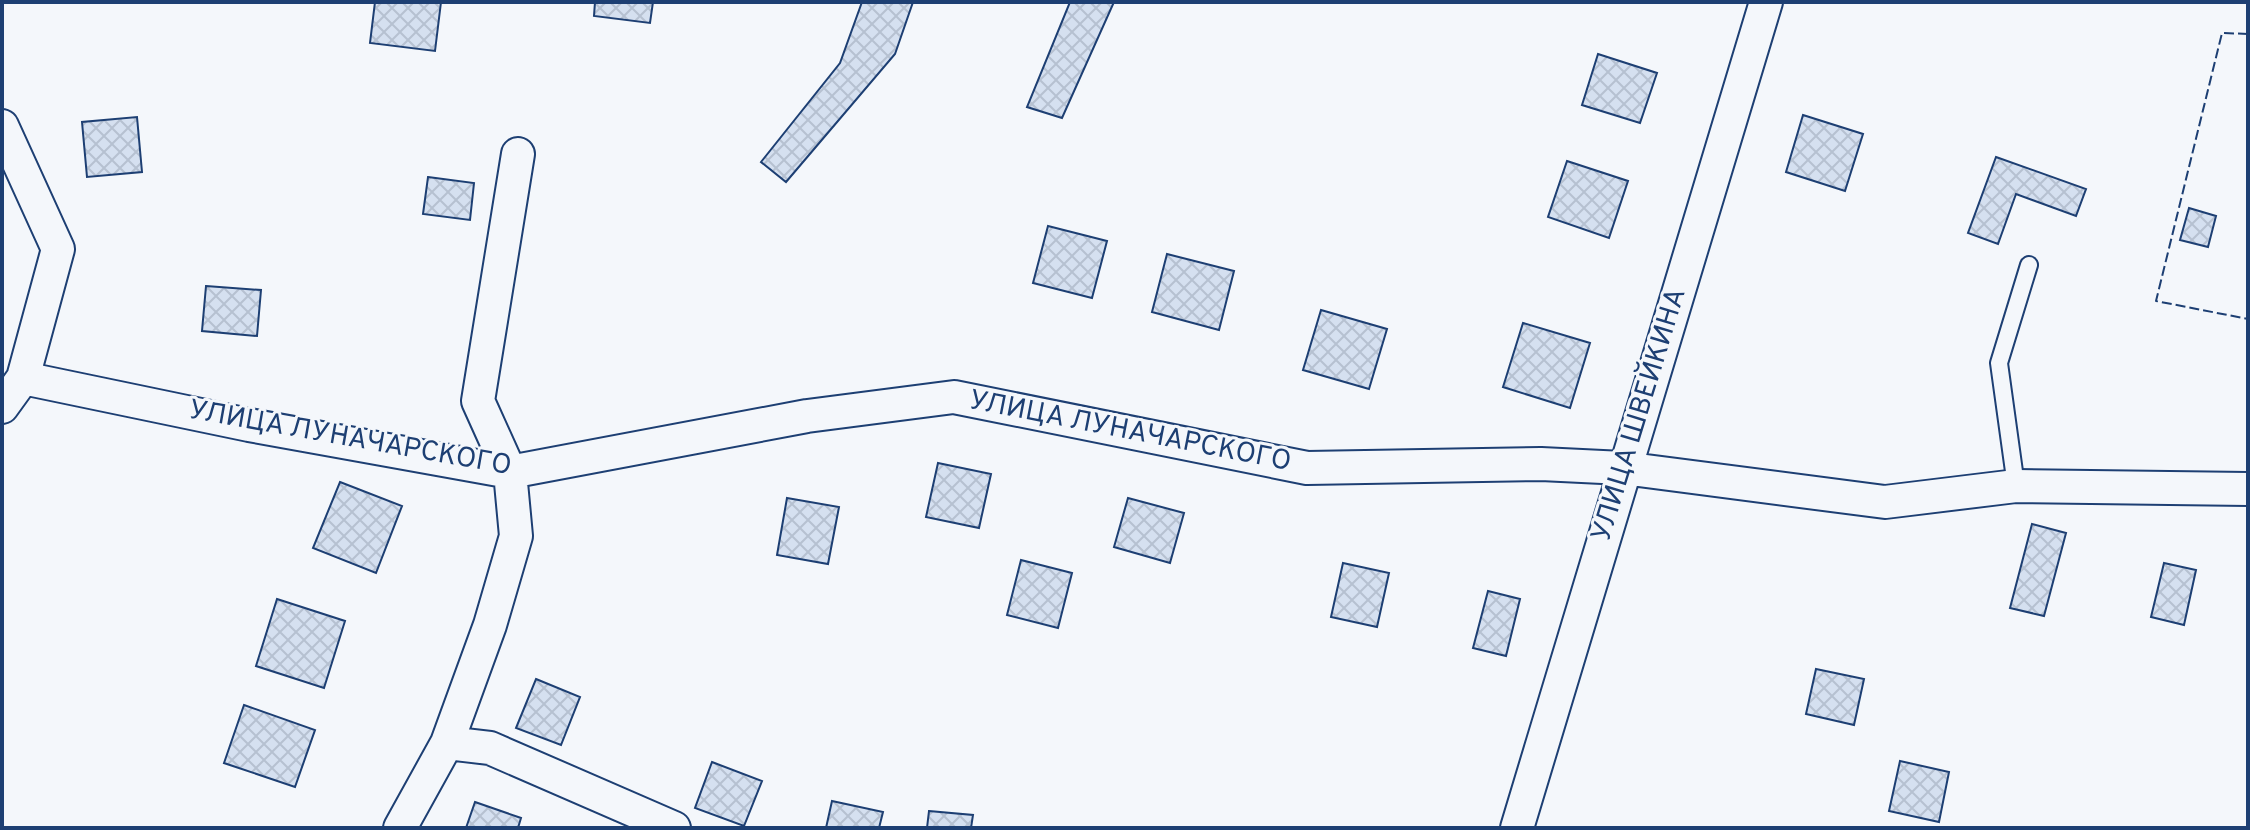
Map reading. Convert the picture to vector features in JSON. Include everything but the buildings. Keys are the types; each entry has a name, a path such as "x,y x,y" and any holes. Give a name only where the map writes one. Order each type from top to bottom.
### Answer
{"street":[{"name":"УЛИЦА ШВЕЙКИНА","path":"1517,828 1623,468 1766,2"},
{"path":"2,126 58,249 23,378 2,407"},
{"path":"400,828 447,743 490,625 516,536 510,472 478,401 518,154"},
{"name":"УЛИЦА ЛУНАЧАРСКОГО","path":"23,378 249,425 510,472 807,416 954,397 1307,468 1541,464 1623,468 1885,502 2016,486 2248,489"},
{"path":"447,743 490,748 674,828"}],"lane":[{"path":"2016,486 1999,363 2029,265"}],"fence":[{"path":"2248,34 2222,33 2156,301 2248,319"}]}
